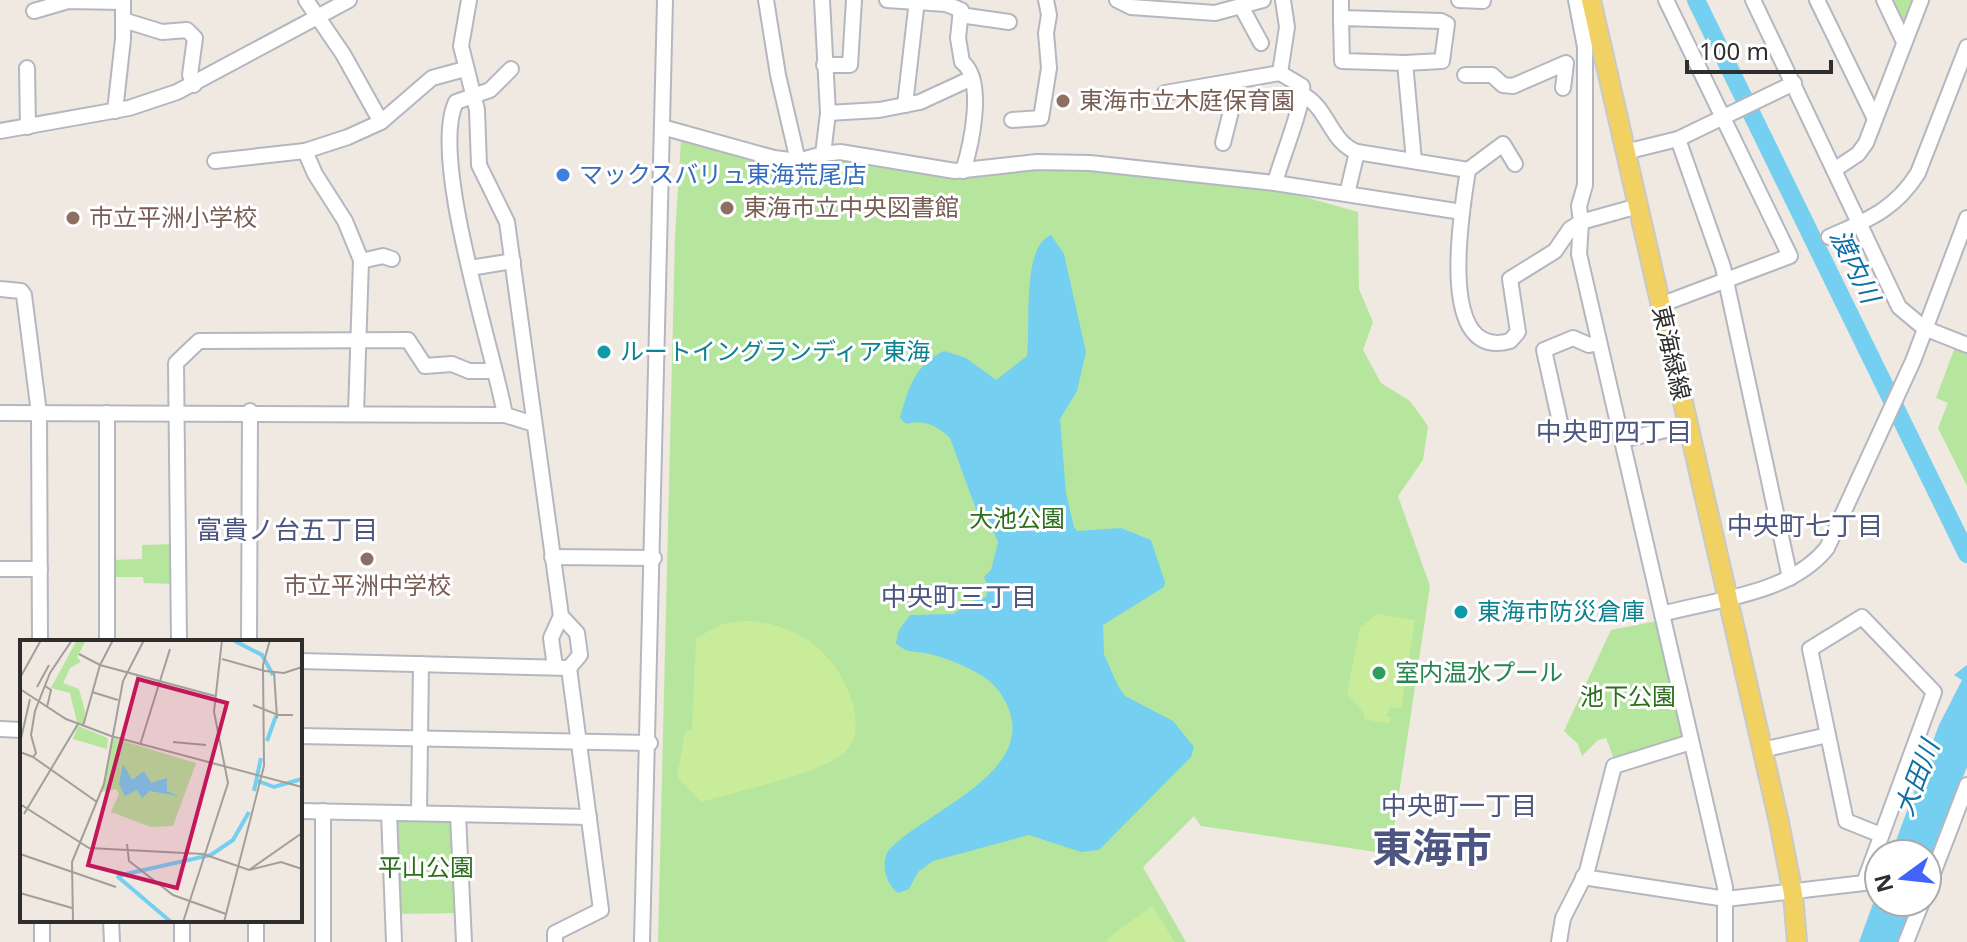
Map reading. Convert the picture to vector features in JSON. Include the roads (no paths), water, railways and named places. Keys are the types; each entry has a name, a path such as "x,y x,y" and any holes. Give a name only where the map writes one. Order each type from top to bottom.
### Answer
{"main road":[{"name":"東海緑線","path":"1591,0 1762,750 1793,894 1797,942"}],"street":[{"path":"306,0 343,54 381,122"},
{"path":"0,131 115,111 194,85 349,0"},
{"path":"469,0 461,42 473,94 479,165 504,211 513,261 561,616 551,638 562,668 578,742 601,910 555,933 555,942"},
{"path":"642,942 650,743 665,0"},
{"path":"766,0 778,75 798,161"},
{"path":"822,0 828,113 823,154"},
{"path":"824,65 850,65 854,0"},
{"path":"887,0 946,4 961,10 958,38 962,62 969,67 972,78 975,118 963,171"},
{"path":"1012,120 1041,118 1049,68 1046,0"},
{"path":"1117,0 1131,7 1176,12 1223,12 1263,0"},
{"path":"1280,73 1287,27 1283,0"},
{"path":"1341,0 1341,18 1342,61 1442,61 1447,24 1441,21 1341,18"},
{"path":"1459,0 1483,1"},
{"path":"1576,0 1585,56 1585,185 1579,206 1579,254 1726,899 1725,942"},
{"path":"1660,305 1790,256 1726,116 1666,0"},
{"path":"1753,0 1899,307 1924,328 1967,345"},
{"path":"1817,0 1875,119"},
{"path":"1884,0 1904,42"},
{"path":"1834,170 1858,154 1875,119 1921,0"},
{"path":"34,11 68,1 123,1 115,111"},
{"path":"905,105 917,1"},
{"path":"1242,8 1261,43"},
{"path":"960,15 1009,22"},
{"path":"123,20 162,32 187,30 195,38 190,75 194,85"},
{"path":"1829,237 1899,201 1918,173 1967,47"},
{"path":"1465,75 1489,74 1513,86 1585,56"},
{"path":"1405,63 1414,161"},
{"path":"1563,88 1566,63"},
{"path":"27,68 28,127"},
{"path":"215,161 305,151 381,122 432,78 465,69"},
{"path":"505,415 452,184 452,139 453,108 460,98 490,90 511,69"},
{"path":"1165,93 1280,73 1302,86 1305,96 1319,107 1342,143 1357,152 1468,170"},
{"path":"828,113 905,105 972,78"},
{"path":"1223,143 1233,103 1231,82"},
{"path":"1625,152 1678,139 1794,83"},
{"path":"1275,183 1284,147 1305,96"},
{"path":"662,127 675,128 709,143 798,161 840,152 963,171 1058,162 1145,167 1275,183 1462,212"},
{"path":"1678,139 1726,282 1790,578"},
{"path":"1515,164 1503,144 1468,170 1462,212 1459,305 1471,331 1487,341 1502,343 1516,337 1518,332 1510,279 1555,251 1570,229 1581,222 1638,206"},
{"path":"305,151 315,174 345,221 361,261 356,413"},
{"path":"1347,194 1357,152"},
{"path":"1662,614 1790,578 1809,569 1827,548 1904,380 1967,218"},
{"path":"361,261 383,256 392,259"},
{"path":"470,268 513,261"},
{"path":"0,289 21,291 24,295 39,413 40,640"},
{"path":"179,640 176,363 205,338 408,340 425,366 452,364 469,371 493,371"},
{"path":"1560,422 1544,350 1573,338 1589,345 1599,343"},
{"path":"0,413 250,411 505,415 534,424"},
{"path":"249,640 250,411"},
{"path":"107,413 107,640"},
{"path":"1622,440 1688,425"},
{"path":"552,557 654,558"},
{"path":"0,569 40,569"},
{"path":"302,661 562,668 580,655 577,633 561,616"},
{"path":"1583,877 1726,899 1793,894 1864,883 1934,692 1862,617 1810,649 1846,821 1881,835"},
{"path":"419,813 421,664"},
{"path":"0,729 20,730"},
{"path":"1762,750 1828,735"},
{"path":"302,736 650,743"},
{"path":"1559,942 1563,918 1583,877 1614,766 1691,742"},
{"path":"1943,847 1967,785"},
{"path":"302,811 589,817"},
{"path":"323,811 323,942"},
{"path":"389,813 394,942"},
{"path":"458,815 464,942"},
{"path":"1906,942 1916,918"},
{"path":"111,922 112,942"}],"water":[{"path":"1051,235 1064,254 1086,352 1077,391 1060,419 1066,493 1074,527 1077,531 1121,528 1151,540 1165,582 1164,587 1103,625 1104,654 1125,696 1173,721 1194,747 1191,757 1099,850 1081,852 1029,835 933,861 918,872 909,889 898,893 886,873 888,851 989,774 1004,756 1012,735 1010,713 1005,701 986,679 956,663 930,654 908,651 896,643 899,630 910,615 953,614 976,599 986,597 988,587 984,577 991,570 998,542 985,513 977,512 950,438 930,425 919,422 906,424 900,418 919,370 944,351 966,358 996,380 1027,356 1031,271 1042,242"},
{"path":"1967,665 1967,767 1938,838 1897,838 1939,725 1962,680 1954,675"},
{"path":"1868,918 1909,918 1900,942 1859,942"}],"waterway":[{"name":"渡内川","path":"1696,0 1967,554"}],"place":[{"name":"東海市立木庭保育園","path":"1063,101"},
{"name":"マックスバリュ東海荒尾店","path":"563,175"},
{"name":"東海市立中央図書館","path":"727,208"},
{"name":"市立平洲小学校","path":"73,218"},
{"name":"ルートイングランディア東海","path":"604,352"},
{"name":"市立平洲中学校","path":"367,559"},
{"name":"東海市防災倉庫","path":"1461,612"},
{"name":"室内温水プール","path":"1379,673"}],"district":[{"name":"中央町四丁目","path":"1614,432"},
{"name":"中央町七丁目","path":"1805,526"},
{"name":"富貴ノ台五丁目","path":"287,530"},
{"name":"中央町三丁目","path":"959,597"},
{"name":"中央町一丁目","path":"1459,806"},
{"name":"東海市","path":"1432,848"}],"park label":[{"name":"大池公園","path":"1017,519"},
{"name":"池下公園","path":"1628,697"},
{"name":"平山公園","path":"426,868"}],"water label":[{"name":"大田川","path":"1917,778"}]}
